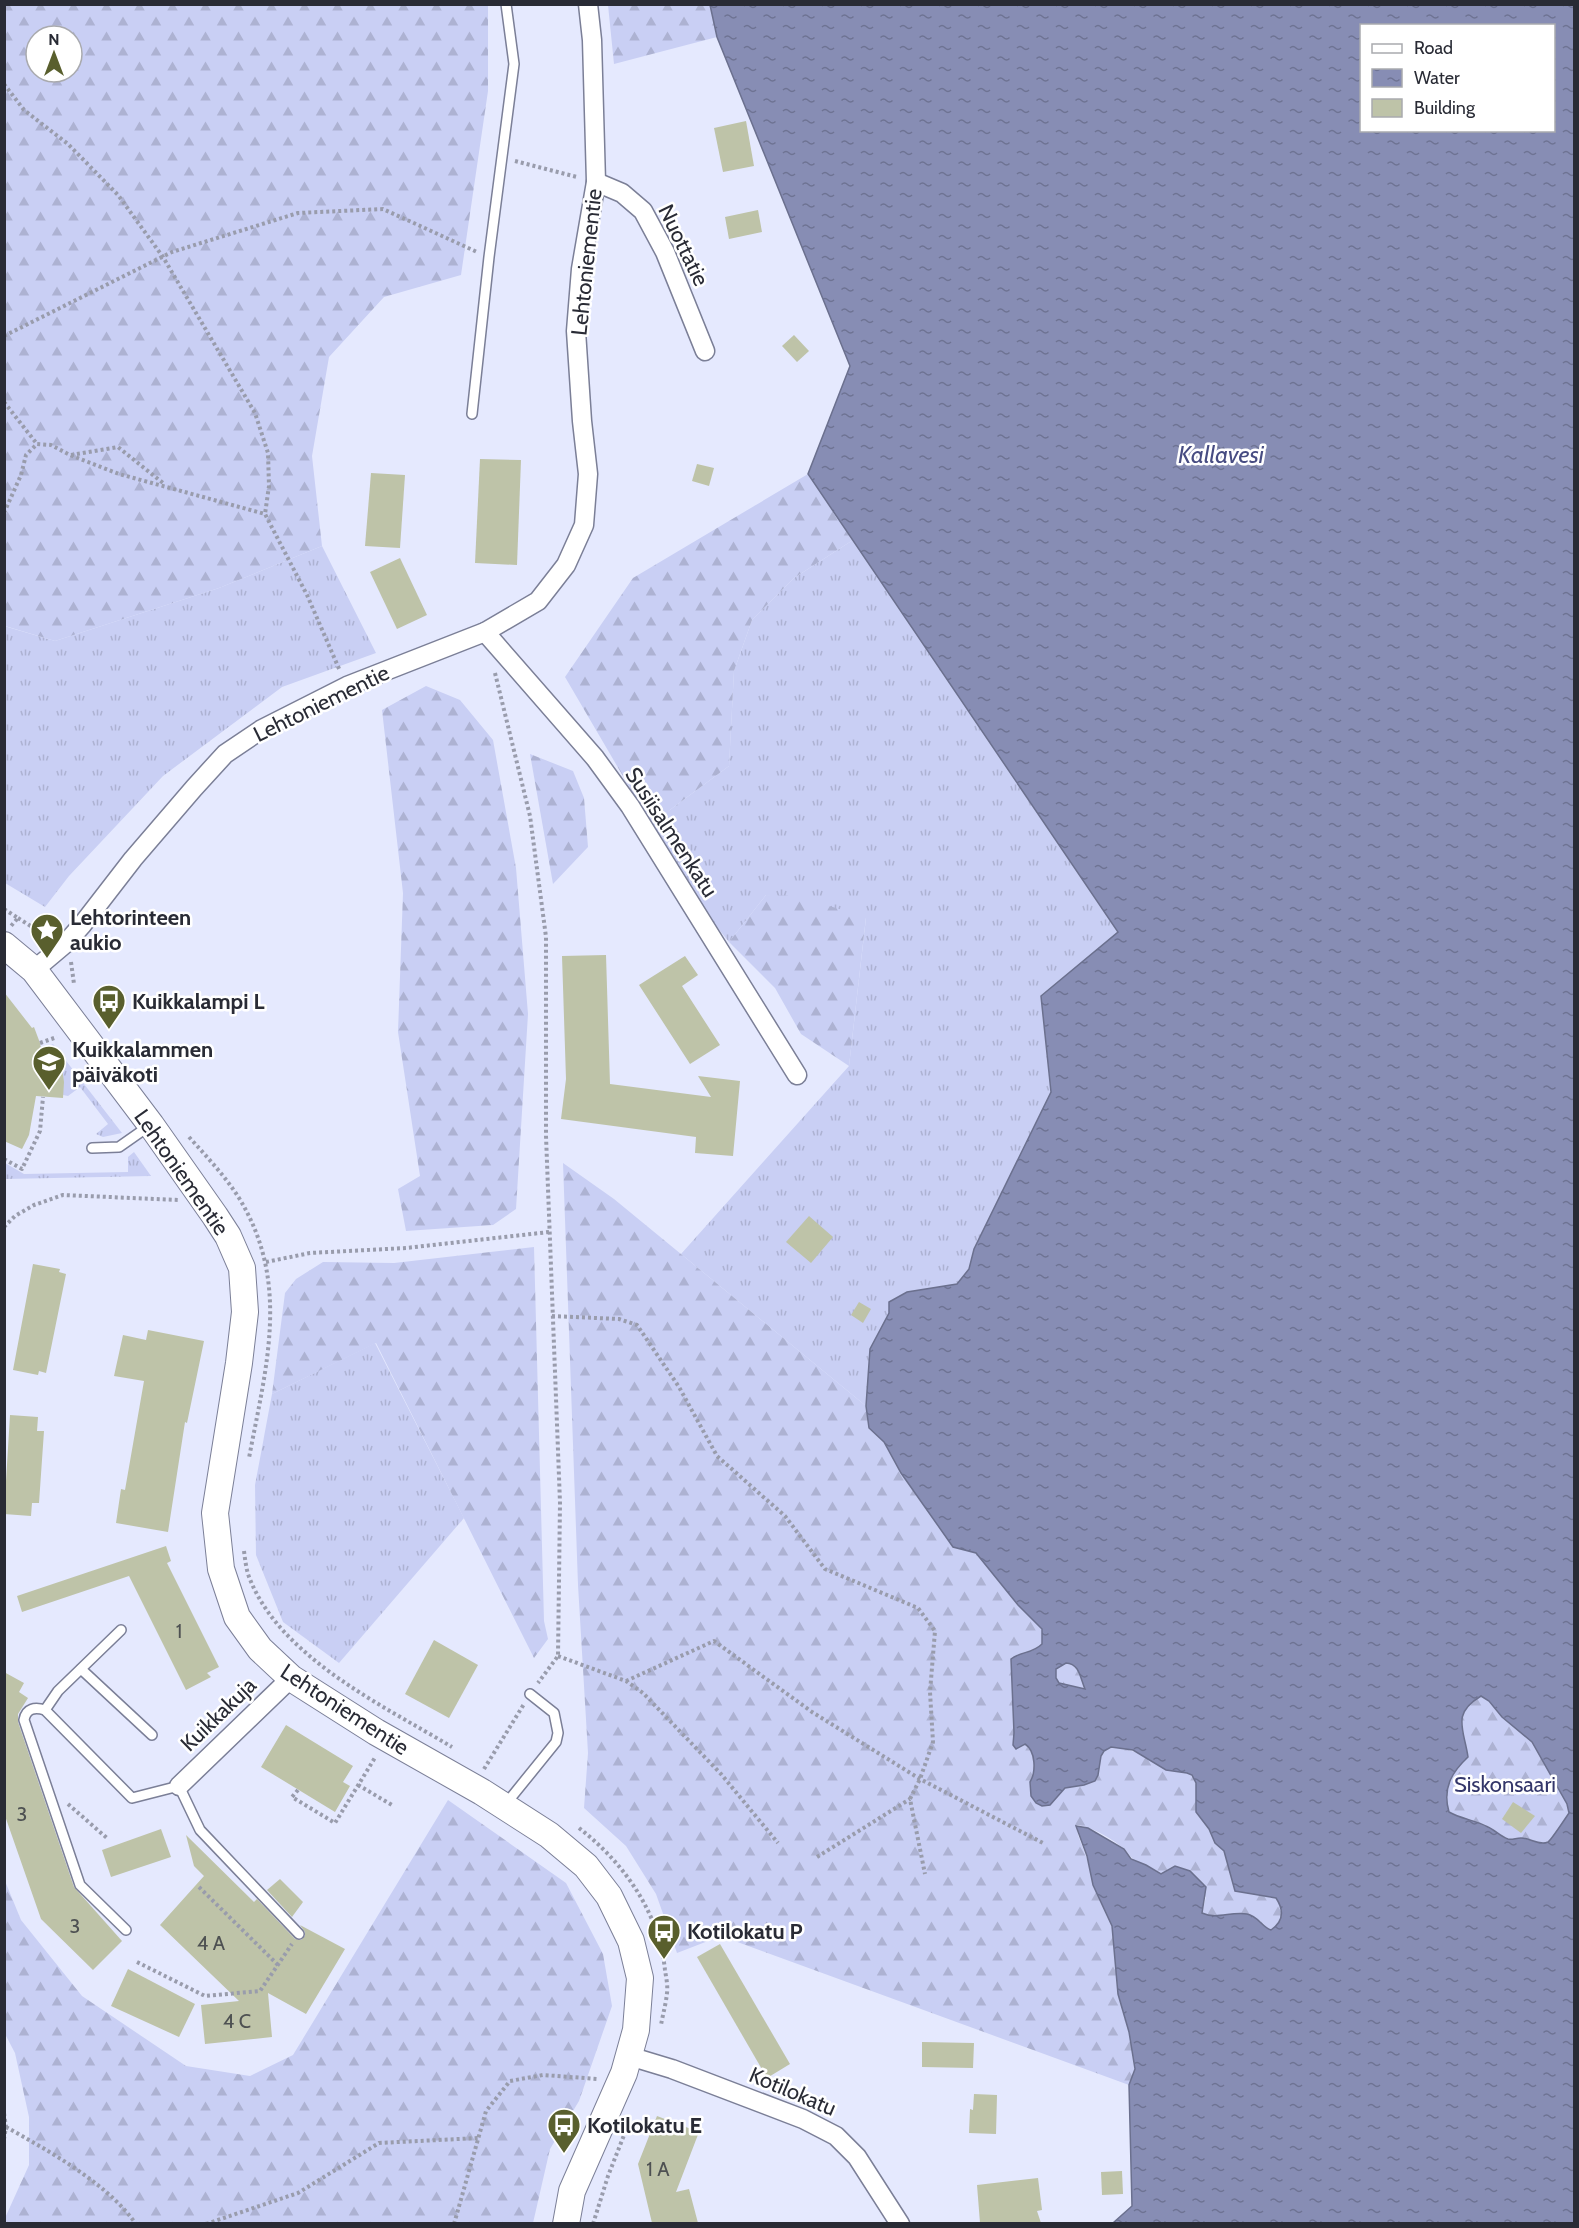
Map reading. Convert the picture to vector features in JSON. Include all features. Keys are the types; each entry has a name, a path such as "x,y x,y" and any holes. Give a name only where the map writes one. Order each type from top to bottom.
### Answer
{"street":[{"name":"Lehtoniementie","path":"566,2223 572,2191 624,2073 636,2030 640,1978 631,1941 609,1896 586,1866 549,1835 482,1792 376,1732 291,1678 260,1649 237,1617 221,1569 215,1513 245,1312 242,1268 228,1236 215,1216 151,1125 34,970 82,926 133,859 225,754 262,729 347,687 485,632 538,601 566,565 584,525 588,474 576,331 581,269 596,182 592,39 588,4"},
{"name":"Nuottatie","path":"596,182 621,193 643,211 665,252 705,351"},
{"name":"Susiisalmenkatu","path":"485,632 595,758 630,806 797,1075"},
{"path":"4,945 34,970"},
{"name":"Kuikkakuja","path":"179,1786 291,1678"},
{"name":"Kotilokatu","path":"629,2056 653,2062 803,2119 836,2136 857,2157 900,2223"}],"lane":[{"path":"472,414 489,257 514,64 506,4"},
{"path":"92,1148 119,1147 151,1125"},
{"path":"45,1710 58,1691 121,1630"},
{"path":"81,1669 152,1736"},
{"path":"503,1807 556,1742 558,1733 554,1713 530,1694"},
{"path":"126,1930 80,1885 24,1720 30,1710 37,1708 45,1710 132,1798 179,1786 200,1830 299,1934"}],"path":[{"path":"4,84 24,110 68,144 118,195 163,257 255,413 268,453 265,514 306,595 347,687"},
{"path":"502,157 596,182"},
{"path":"4,336 172,252 298,213 383,209 489,257"},
{"path":"4,402 36,444 51,445 119,474 265,514"},
{"path":"4,513 21,475 26,455 36,444"},
{"path":"70,455 118,447 166,486"},
{"path":"485,1767 530,1694 558,1656 560,1503 546,1136 546,937 530,816 494,666"},
{"path":"4,909 18,918 4,934"},
{"path":"40,1043 62,1035"},
{"path":"4,1159 22,1169 40,1131 43,1097"},
{"path":"186,1134 220,1171 238,1197 253,1224 266,1262 272,1305 270,1334 247,1467"},
{"path":"4,1227 15,1216 34,1205 63,1195 182,1200"},
{"path":"266,1262 310,1253 406,1248 549,1232"},
{"path":"552,1316 619,1319 637,1325 679,1387 717,1456 785,1516 825,1569 918,1608 934,1631 930,1692 933,1742 910,1799 818,1857"},
{"path":"242,1544 248,1574 262,1602 281,1629 315,1663 453,1748"},
{"path":"626,1681 714,1641 812,1712 920,1779 1043,1843"},
{"path":"558,1656 626,1681 643,1693 721,1774 778,1843"},
{"path":"298,1790 292,1797 335,1823 379,1751"},
{"path":"479,1763 519,1787"},
{"path":"358,1785 392,1805"},
{"path":"46,1786 108,1839"},
{"path":"910,1799 925,1874"},
{"path":"575,1825 601,1845 630,1879 656,1923 663,1951 667,1991 653,2062"},
{"path":"199,1887 278,1965"},
{"path":"137,1962 205,1996 260,1991 299,1934"},
{"path":"454,2223 486,2111 510,2081 543,2075 602,2079"},
{"path":"4,2113 6,2127 4,2139"},
{"path":"593,2223 608,2176 632,2116"},
{"path":"6,2127 61,2158 125,2208 136,2223"},
{"path":"206,2223 212,2223 298,2193 379,2144 478,2138"}],"green space":[{"path":"4,5 488,5 488,91 461,275 384,297 329,357 312,456 322,546 219,588 55,641 5,626"},
{"path":"608,5 710,5 717,37 614,64"},
{"path":"808,474 853,540 794,578 752,620 734,671 729,766 651,824 565,677 633,578"},
{"path":"853,540 1118,932 1041,996 1051,1092 974,1249 969,1269 957,1284 907,1292 889,1313 870,1349 866,1406 681,1254 849,1066 866,918 766,895 729,942 709,917 651,824 729,766 734,671 752,620 794,578"},
{"path":"322,546 376,653 282,687 163,776 69,876 45,907 5,883 4,626 55,641 219,588"},
{"path":"426,686 460,700 493,740 516,868 528,1014 516,1209 493,1225 406,1231 398,1189 420,1176 398,1032 403,893 382,710"},
{"path":"530,754 573,771 584,798 588,847 553,884"},
{"path":"766,895 796,896 866,917 849,1066 801,1034 775,988 729,942"},
{"path":"53,1044 122,1133 103,1137 96,1134 108,1124 80,1087 68,1096 63,1095 62,1068 49,1069 45,1048"},
{"path":"134,1152 151,1176 5,1179 5,1163 24,1174 128,1172 128,1157"},
{"path":"563,1163 614,1199 866,1406 869,1428 884,1442 901,1473 953,1547 976,1553 1018,1605 1042,1629 1042,1644 1011,1659 1013,1745 1025,1744 1032,1751 1034,1767 1030,1783 1031,1796 1056,1799 1065,1788 1084,1785 1098,1775 1101,1756 1111,1747 1119,1747 1141,1754 1166,1770 1192,1775 1196,1783 1196,1812 1209,1829 1215,1843 1224,1851 1235,1891 1276,1898 1281,1915 1278,1923 1271,1930 1266,1929 1260,1921 1207,1915 1202,1913 1206,1897 1135,1861 1119,1845 1102,1834 1077,1825 1078,1835 1112,1926 1118,1994 1129,2032 1135,2069 1129,2085 721,1936 677,1953 656,1894 626,1846 584,1808 588,1753 578,1585"},
{"path":"534,1247 544,1621 548,1639 534,1658 376,1343 272,1394 285,1293 296,1279 323,1262 394,1263"},
{"path":"375,1343 464,1518 339,1663 283,1622 256,1555 255,1485 272,1394"},
{"path":"1066,1663 1071,1664 1077,1670 1086,1690 1059,1683 1056,1678 1056,1669"},
{"name":"Siskonsaari","path":"1481,1696 1532,1742 1567,1804 1569,1813 1548,1842 1541,1843 1524,1838 1508,1839 1487,1826 1449,1812 1447,1796 1450,1782 1457,1769 1468,1757 1462,1730 1463,1716 1466,1709"},
{"path":"448,1800 566,1883 603,1954 612,2006 579,2101 550,2149 533,2223 5,2223 5,2218 29,2165 29,2117 15,2053 5,2034 5,1881 21,1920 82,1996 186,2066 250,2076 293,2055"}],"water":[{"name":"Kallavesi","path":"710,5 1574,5 1574,2223 1113,2223 1132,2206 1129,2085 1135,2069 1129,2032 1118,1994 1112,1926 1093,1885 1087,1856 1076,1826 1088,1828 1124,1849 1131,1859 1161,1874 1175,1866 1190,1871 1206,1887 1202,1913 1213,1916 1247,1914 1271,1930 1278,1923 1281,1911 1276,1898 1235,1891 1224,1851 1215,1843 1209,1829 1196,1812 1196,1783 1192,1775 1166,1770 1133,1750 1111,1747 1101,1756 1095,1781 1065,1788 1050,1805 1042,1806 1036,1803 1031,1796 1030,1782 1034,1767 1033,1756 1025,1744 1016,1749 1013,1745 1011,1659 1042,1644 1042,1629 1018,1605 976,1553 953,1547 901,1473 884,1442 869,1428 866,1406 870,1349 889,1313 889,1302 907,1292 957,1284 969,1269 974,1249 1051,1092 1041,996 1118,932 808,474 850,366 717,37","holes":["1066,1663 1077,1669 1085,1689 1059,1683 1056,1678 1056,1669","1481,1696 1532,1742 1567,1804 1569,1813 1548,1842 1541,1843 1524,1838 1508,1839 1491,1828 1449,1812 1447,1795 1450,1781 1468,1757 1462,1730 1463,1716 1466,1709"]}],"building":[{"path":"746,121 754,166 723,172 714,128"},
{"path":"758,210 762,232 729,239 725,217"},
{"path":"794,335 809,351 797,362 782,346"},
{"path":"480,459 521,460 517,565 475,563"},
{"path":"697,464 714,468 709,486 692,481"},
{"path":"371,473 405,475 400,548 365,546"},
{"path":"400,558 427,615 397,629 370,572"},
{"path":"606,955 610,1084 711,1097 698,1076 740,1081 733,1156 695,1153 696,1137 561,1119 566,1079 562,956"},
{"path":"685,956 698,975 682,986 720,1045 690,1064 639,985"},
{"path":"4,992 32,1028 34,1027 45,1069 62,1068 64,1082 63,1098 36,1096 29,1135 22,1149 4,1141"},
{"path":"809,1216 833,1237 811,1263 786,1242"},
{"path":"33,1264 60,1269 59,1272 66,1274 46,1373 39,1371 38,1375 13,1370"},
{"path":"859,1302 871,1309 863,1323 851,1315"},
{"path":"148,1330 204,1341 187,1423 185,1422 168,1532 116,1523 121,1489 125,1490 144,1381 114,1376 123,1335 146,1340"},
{"path":"10,1415 38,1417 37,1431 44,1431 39,1503 32,1503 31,1516 4,1514"},
{"path":"166,1546 171,1561 167,1563 219,1667 207,1673 211,1677 186,1690 129,1576 22,1612 17,1596"},
{"path":"434,1640 478,1665 449,1718 405,1694"},
{"path":"4,1672 24,1683 19,1692 28,1698 18,1714 18,1722 74,1887 122,1941 93,1970 41,1919 4,1813"},
{"path":"286,1725 353,1766 343,1782 350,1786 335,1812 261,1767"},
{"path":"1513,1802 1535,1816 1521,1833 1502,1819"},
{"path":"161,1829 171,1857 111,1877 102,1850"},
{"path":"186,1835 254,1902 257,1899 295,1939 301,1940 305,1936 300,1925 345,1949 306,2014 268,1993 272,2037 205,2044 201,2005 239,2001 160,1925 204,1876 194,1866"},
{"path":"280,1879 303,1902 292,1917 267,1890"},
{"path":"720,1944 790,2064 767,2078 697,1957"},
{"path":"128,1969 195,2004 179,2037 111,2006"},
{"path":"922,2042 974,2043 973,2068 922,2067"},
{"path":"974,2094 997,2095 996,2134 969,2133 970,2109 973,2110"},
{"path":"657,2116 699,2132 676,2192 689,2189 698,2223 652,2223 638,2164"},
{"path":"1122,2171 1123,2194 1102,2195 1101,2172"},
{"path":"1038,2178 1042,2210 1037,2211 1041,2223 980,2223 977,2185"}],"place":[{"name":"Lehtorinteen aukio","path":"47,959"},
{"name":"Kuikkalampi L","path":"109,1030"},
{"name":"Kuikkalammen päiväkoti","path":"49,1091"},
{"name":"Kotilokatu P","path":"664,1960"},
{"name":"Kotilokatu E","path":"564,2154"}]}
